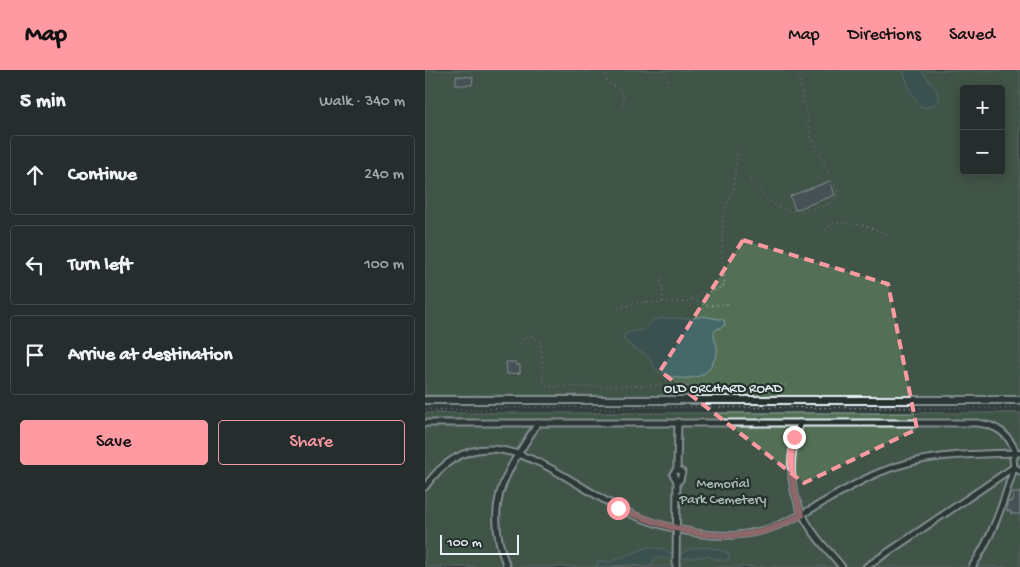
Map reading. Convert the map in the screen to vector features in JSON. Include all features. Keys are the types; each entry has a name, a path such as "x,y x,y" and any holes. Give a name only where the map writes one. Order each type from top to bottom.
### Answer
{"main road":[{"name":"OLD ORCHARD ROAD","path":"425,400 1020,400"}],"lane":[{"path":"425,422 985,424 1004,433 1018,453"},
{"path":"676,564 677,481 673,474 677,469 678,422"},
{"path":"507,567 499,540 496,510 499,494 504,479 538,423"},
{"path":"800,423 791,449 791,472 796,497 802,515 819,541 842,567"},
{"path":"425,487 437,472 458,456 470,452 488,450 518,454 559,472 618,508 677,529 712,535 741,535 769,530 802,515 878,473 916,461 943,456 1018,453"},
{"path":"972,567 984,550 996,525 1014,467 1013,459 1018,453"},
{"path":"1014,467 1020,471"},
{"path":"866,567 1014,467"}],"path":[{"path":"581,70 588,74 592,70"},
{"path":"605,70 606,82 618,87 622,93 624,101 622,107"},
{"path":"663,70 668,81"},
{"path":"750,179 772,203 793,212 802,212 835,202 838,197 837,190 811,136 801,87 795,70"},
{"path":"618,309 635,303 687,302 704,292 719,290 724,285 722,261 723,217 725,207 733,192 738,146"},
{"path":"825,230 833,224 843,223 863,225 890,236"},
{"path":"663,302 661,281 664,276"},
{"path":"1020,279 1017,281 1020,288 1020,306"},
{"path":"693,298 698,303 707,305 729,303"},
{"path":"519,344 523,338 531,336 538,340 541,348 543,381 549,388 660,385 713,388 787,385"},
{"path":"425,409 478,410 568,407 605,409 643,407 1020,408"}],"highlighted area":[{"path":"743,240 888,284 917,429 804,483 660,371"}],"green space":[{"path":"425,70 1020,70 1020,396 425,395"},
{"name":"Memorial Park Cemetery","path":"425,413 1020,413 1020,567 425,567"}],"water":[{"path":"903,70 921,70 937,91 939,101 930,106 920,106 910,91"},
{"path":"703,316 724,320 725,325 714,331 717,352 709,369 699,376 692,378 677,378 663,374 656,369 647,356 631,346 623,338 626,333 642,330 655,320"},
{"path":"648,547 664,549 678,555 689,549 705,547 721,550 729,554 729,559 723,561 707,556 682,559 656,557 651,565 647,567 631,565 597,567 598,561 610,562"}],"building":[{"path":"456,76 473,77 472,85 456,85"},
{"path":"830,181 835,195 795,210 790,196"},
{"path":"506,362 516,362 516,365 520,365 520,373 507,374"},
{"path":"1013,493 1020,493 1020,514 1011,514 1011,511 1007,511 1007,502 1013,500"}],"route":[{"path":"618,508 658,523 696,533 726,536 769,530 802,515 792,484 791,449 794,437"}]}
